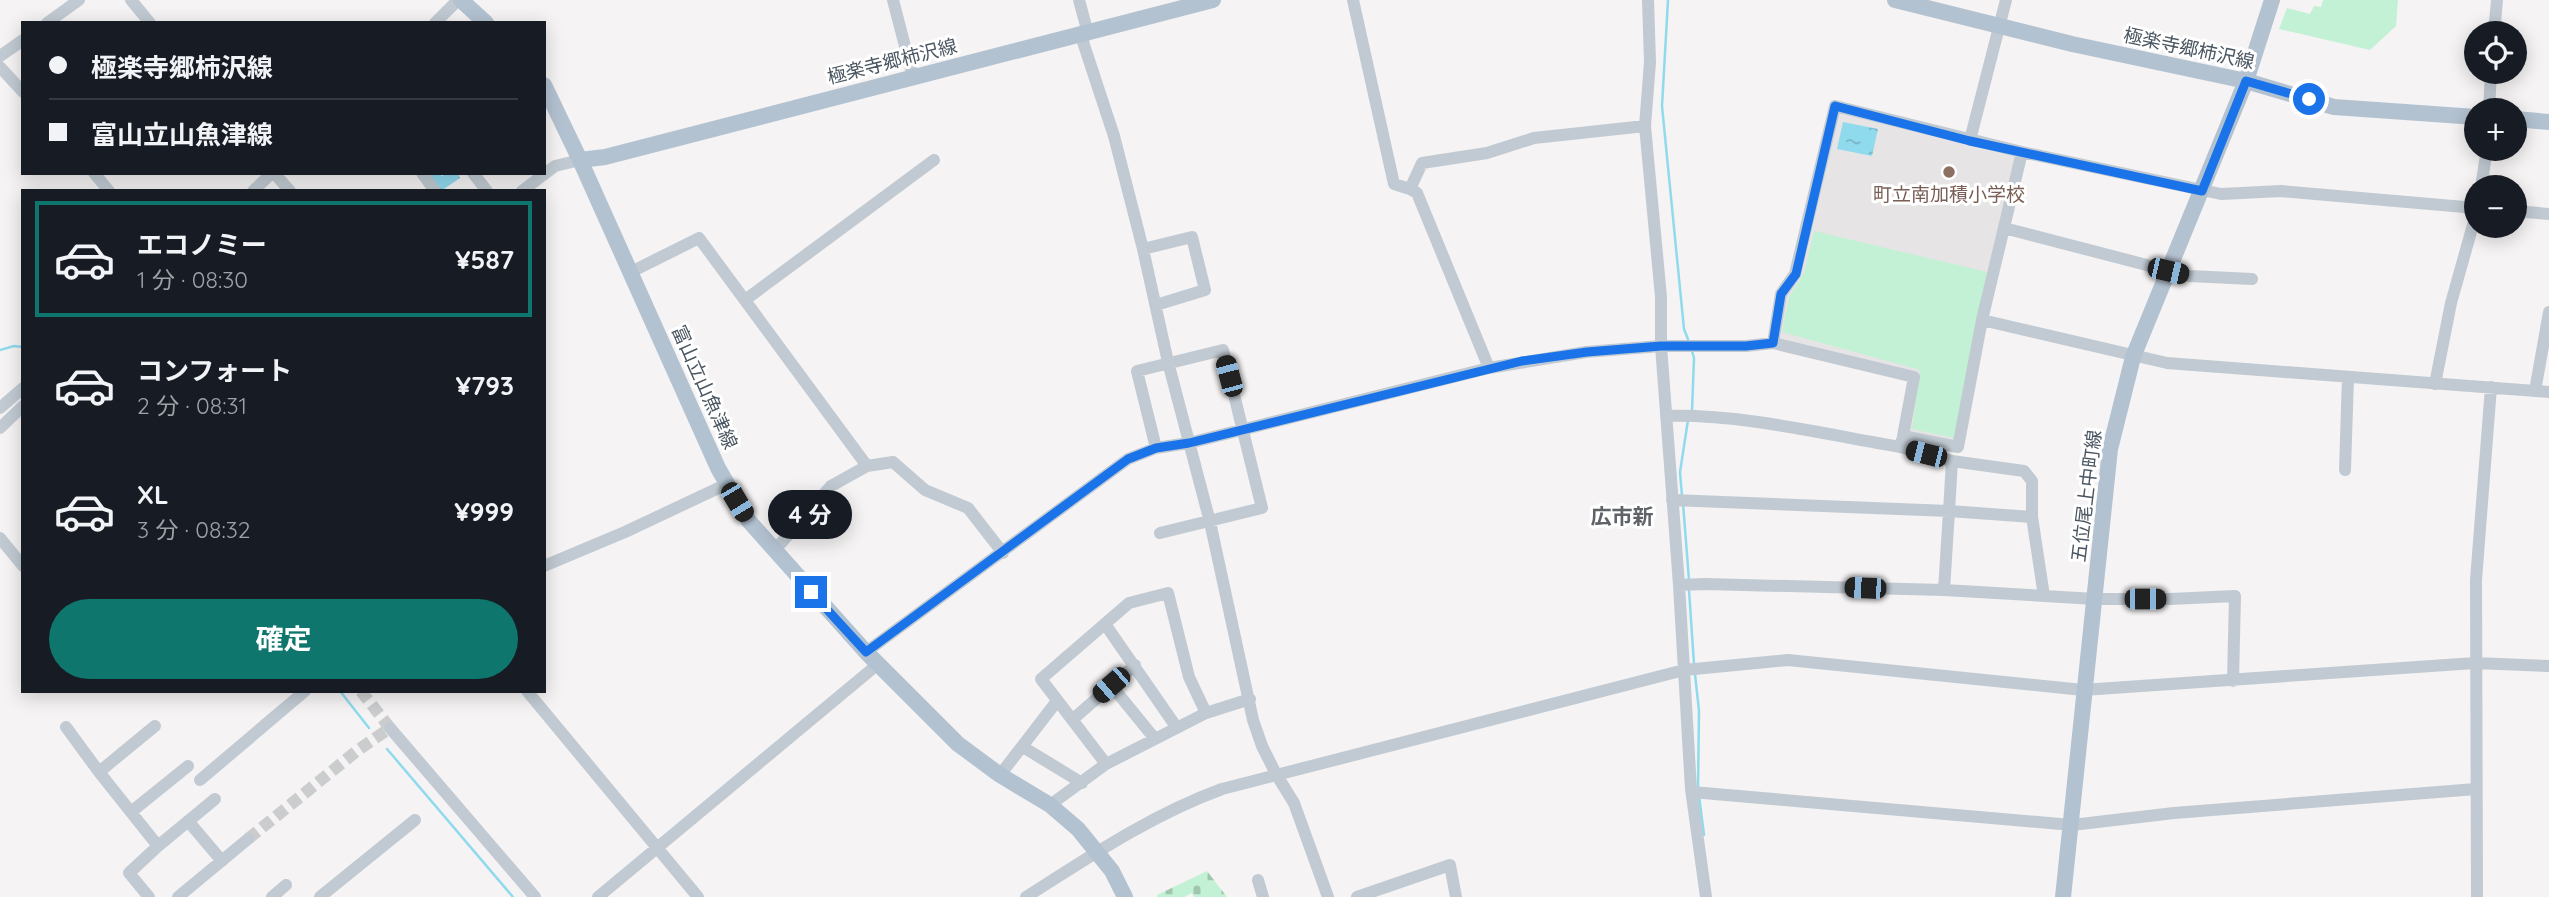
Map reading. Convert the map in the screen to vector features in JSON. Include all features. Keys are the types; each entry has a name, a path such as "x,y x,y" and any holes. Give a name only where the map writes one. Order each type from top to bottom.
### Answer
{"main road":[{"path":"459,0 484,21"},
{"name":"極楽寺郷柿沢線","path":"580,160 605,156 1213,0"},
{"name":"極楽寺郷柿沢線","path":"1895,0 2072,44 2246,81 2334,107 2464,116"},
{"name":"五位尾上中町線","path":"2063,897 2109,449 2133,357 2246,81 2273,0"},
{"name":"富山立山魚津線","path":"546,89 727,484 748,520 866,652 958,744 1000,775 1050,805 1078,829 1112,871 1125,897"},
{"path":"2527,120 2549,122"}],"street":[{"path":"50,21 79,0"},
{"path":"131,0 148,21"},
{"path":"437,21 459,0"},
{"path":"893,0 913,77"},
{"path":"1079,0 1086,26 1083,42 1114,136 1143,249 1168,362 1210,522 1253,720 1276,774 1294,803 1328,897"},
{"path":"1353,0 1394,184 1417,193 1489,368"},
{"path":"1648,0 1650,62 1645,126 1661,296 1661,346 1692,792 1706,897"},
{"path":"1970,141 2006,0"},
{"path":"2495,21 2497,0"},
{"path":"0,56 21,41"},
{"path":"0,67 21,90"},
{"path":"1773,343 1781,294 1796,274 1835,106 1970,141 2202,191 2221,194 2281,191 2464,207"},
{"path":"1410,189 1422,163 1487,153 1534,138 1645,126"},
{"path":"1666,416 1699,415 1958,447 1982,320 2022,152"},
{"path":"546,173 555,166 580,160"},
{"path":"746,300 934,160"},
{"path":"96,175 107,189"},
{"path":"255,189 271,175"},
{"path":"275,175 287,189"},
{"path":"475,175 485,189"},
{"path":"525,189 543,175"},
{"path":"2527,212 2549,214"},
{"path":"2004,228 2189,276 2252,279"},
{"path":"1143,249 1192,237 1205,290 1156,305"},
{"path":"631,272 699,238 867,466"},
{"path":"2435,384 2451,303 2469,238"},
{"path":"2535,391 2549,312"},
{"path":"1982,320 2167,363 2549,392"},
{"path":"866,652 1128,459 1156,448 1189,443 1489,368 1587,352 1661,346 1746,346 1773,343 1914,377 1902,442"},
{"path":"1156,448 1138,370 1223,350 1262,508 1160,533"},
{"path":"2345,470 2348,377"},
{"path":"2477,897 2476,580 2491,387"},
{"path":"0,408 21,390"},
{"path":"0,428 21,408"},
{"path":"1902,442 1952,461 2024,471 2032,481 2032,517 2045,596"},
{"path":"1944,590 1952,461"},
{"path":"774,551 831,486 867,466 893,462 925,490 968,508 1003,553"},
{"path":"546,564 625,532 727,484"},
{"path":"1672,500 2032,517"},
{"path":"0,538 21,564"},
{"path":"1679,585 1944,590 2095,599 2235,596 2233,681"},
{"path":"1106,764 1041,679 1129,603 1168,593 1189,677 1206,713"},
{"path":"1105,624 1177,728"},
{"path":"1026,897 1098,851 1182,803 1222,789 1684,670 1788,660 2083,690 2475,663 2549,666"},
{"path":"598,897 878,664"},
{"path":"1072,720 1135,665"},
{"path":"1111,685 1155,739"},
{"path":"200,780 303,693"},
{"path":"529,693 698,897"},
{"path":"1050,805 1106,764 1206,713 1250,699"},
{"path":"1000,775 1057,701"},
{"path":"99,772 155,726"},
{"path":"66,727 158,846"},
{"path":"390,728 535,897"},
{"path":"1023,747 1082,783"},
{"path":"131,813 188,766"},
{"path":"1692,792 2072,825 2174,813 2476,789"},
{"path":"149,897 130,873 215,799"},
{"path":"320,897 415,820"},
{"path":"188,821 222,861"},
{"path":"178,897 248,839"},
{"path":"1357,897 1450,865 1456,897"},
{"path":"1258,880 1263,897"},
{"path":"272,897 286,885"}],"shaded area":[{"path":"1835,106 2022,152 1958,447 1903,436 1914,377 1773,343 1781,294 1796,274"}],"green space":[{"path":"2323,0 2398,0 2396,26 2370,50 2279,29 2287,8 2310,14 2314,6 2321,7"},
{"path":"1814,231 1987,272 1954,438 1912,429 1920,370 1782,332 1789,297 1804,273"},
{"path":"1207,871 1227,897 1194,897 1192,893 1184,897 1157,897 1157,895"}],"water":[{"path":"1843,122 1878,129 1872,156 1837,149"},
{"path":"428,175 459,175 460,178 444,189 439,189"}],"waterway":[{"path":"1668,0 1662,106 1684,329 1689,342"},
{"path":"0,350 21,347"},
{"path":"1692,351 1692,411"},
{"path":"1682,496 1680,472 1688,420"},
{"path":"1683,503 1689,580"},
{"path":"1689,590 1694,664"},
{"path":"1695,674 1699,711 1698,790"},
{"path":"342,693 369,728"},
{"path":"387,749 513,897"},
{"path":"1699,796 1704,835"}],"tunnel":[{"path":"248,839 358,750 390,728 363,693"}],"place":[{"name":"町立南加積小学校","path":"1949,172"}],"district":[{"name":"広市新","path":"1622,516"}],"route":[{"path":"811,592 866,652 1128,459 1156,448 1189,443 1522,361 1661,346 1746,346 1773,343 1781,294 1796,274 1835,106 1970,141 2202,191 2246,81 2309,99"}]}
